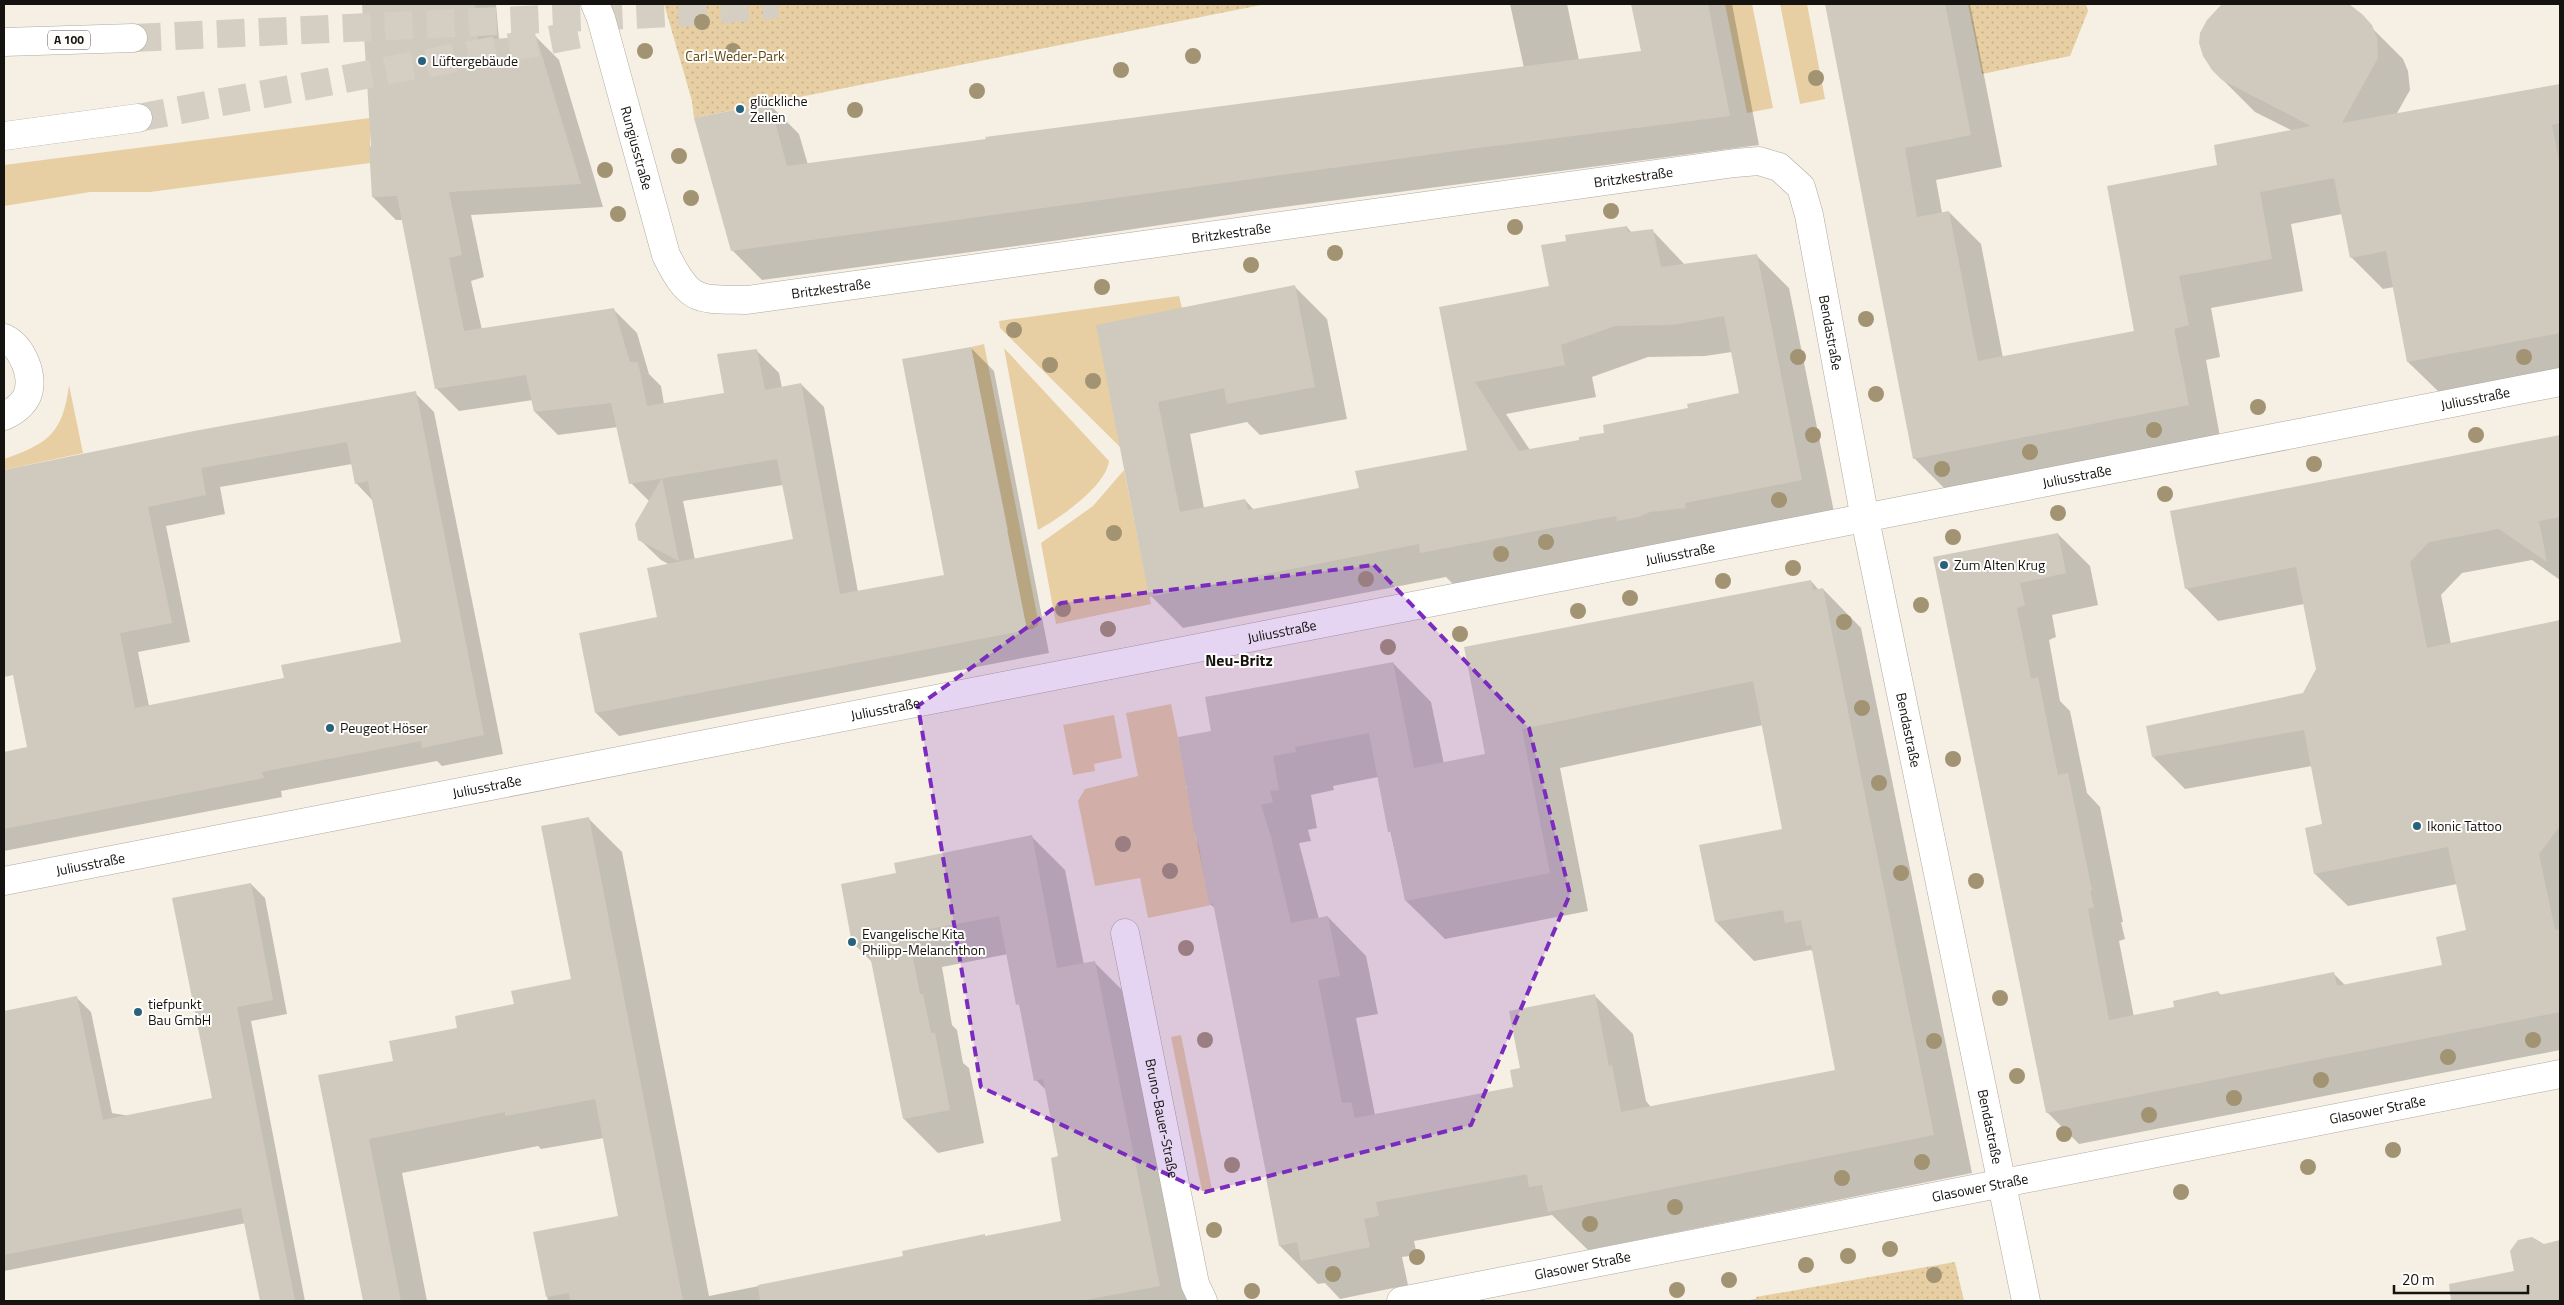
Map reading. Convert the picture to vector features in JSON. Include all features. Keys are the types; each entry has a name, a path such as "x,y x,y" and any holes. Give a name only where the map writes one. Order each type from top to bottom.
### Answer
{"main road":[{"name":"Rungiusstraße","path":"595,4 601,18 666,255 675,273 687,289"},
{"name":"A 100","path":"4,42 133,38"},
{"path":"4,136 138,118"},
{"name":"Britzkestraße","path":"687,289 702,299 747,300 1683,170 1759,161 1778,167"},
{"name":"Bendastraße","path":"1778,167 1801,187 1809,215 1864,519 2026,1301"},
{"path":"4,338 12,341 24,359 29,376 27,395 16,411 4,416"},
{"name":"Juliusstraße","path":"4,881 2560,382"},
{"name":"Bruno-Bauer-Straße","path":"1125,934 1195,1284 1204,1301"},
{"name":"Glasower Straße","path":"1401,1301 2002,1185 2560,1074"}],"highlighted area":[{"path":"1374,565 1529,728 1570,894 1471,1125 1205,1192 981,1087 918,706 1061,603"}],"green space":[{"name":"Carl-Weder-Park","path":"664,4 1266,4 694,118 692,101"},
{"path":"1725,4 1752,4 1773,108 1747,113"},
{"path":"1780,4 1807,4 1825,99 1800,104"},
{"path":"1968,4 2086,4 2088,11 2070,56 1982,74"},
{"path":"370,118 370,163 150,192 90,192 4,206 4,165"},
{"path":"1179,296 1182,308 1120,447 1000,328 999,321"},
{"path":"984,344 1038,620 1038,625 1033,629 1027,630 1005,531 1008,530 971,347"},
{"path":"1004,348 1109,461 1100,481 1091,491 1058,518 1038,530"},
{"path":"69,385 83,453 4,470 4,459 32,448 51,434 62,415"},
{"path":"1124,470 1151,604 1056,624 1041,543 1093,506"},
{"path":"1171,704 1188,785 1186,788 1189,788 1196,840 1200,842 1209,904 1212,905 1148,918 1140,878 1095,886 1078,801 1085,789 1138,776 1126,713"},
{"path":"1114,715 1122,758 1094,764 1095,771 1073,775 1063,725"},
{"path":"1181,1035 1212,1189 1202,1191 1171,1037"},
{"path":"1955,1262 1964,1301 1757,1301 1756,1297"}],"building":[{"path":"362,4 475,4 478,40 536,36 581,184 449,192 462,255 449,258 464,331 614,308 630,362 638,362 647,406 724,393 717,354 757,349 765,390 801,383 840,594 944,575 902,359 971,347 1027,630 595,713 579,633 657,617 647,568 793,539 777,459 629,484 611,403 534,412 526,375 435,389 397,196 372,197 369,147 371,146"},
{"path":"1631,4 1708,4 1730,116 1470,149 731,251 694,118 770,103 787,166 986,139 985,137 1641,51"},
{"path":"1825,4 1945,4 1971,135 1905,148 1917,217 1949,211 1978,361 2134,331 2107,186 2217,165 2214,145 2311,126 2222,80 2212,70 2203,56 2199,43 2200,33 2207,20 2222,4 2349,4 2362,14 2372,25 2377,38 2378,58 2342,123 2560,84 2560,123 2552,125 2560,166 2560,333 2407,362 2386,251 2350,258 2334,178 2260,192 2272,259 2179,276 2189,325 2174,329 2189,405 1913,459"},
{"path":"1627,226 1628,232 1653,229 1661,267 1757,254 1802,480 1685,503 1686,508 1650,512 1639,517 1617,521 1616,516 1420,553 1419,544 1149,597 1096,325 1295,285 1315,387 1227,404 1224,388 1158,402 1180,512 1245,499 1248,510 1359,488 1355,471 1467,450 1439,307 1549,286 1541,245 1566,241 1565,235","holes":["1724,316 1739,393 1687,404 1688,408 1603,425 1604,433 1579,437 1579,440 1519,451 1475,382 1565,365 1561,345 1615,326 1672,325"]},
{"path":"416,391 484,735 422,748 421,741 262,772 264,778 4,829 4,752 27,747 13,675 4,677 4,470 194,431","holes":["347,442 355,484 368,481 401,642 281,665 284,678 135,708 120,633 172,623 148,507 206,495 201,468"]},
{"path":"2560,435 2560,517 2539,521 2547,562 2499,529 2429,542 2410,562 2427,648 2560,620 2560,826 2539,854 2555,930 2560,929 2560,1012 2046,1113 1933,557 2058,533 2066,573 2020,583 2025,605 2017,608 2031,679 2038,677 2058,775 2068,773 2092,891 2090,891 2094,907 2088,909 2109,1020 2174,1007 2173,1001 2218,991 2219,995 2334,972 2337,986 2442,965 2436,937 2466,930 2448,847 2314,874 2305,828 2322,824 2304,730 2152,757 2146,726 2303,693 2316,669 2296,567 2185,589 2170,511"},
{"path":"662,478 679,561 638,540 635,524"},
{"path":"1811,580 1813,590 1823,588 1934,1135 1548,1212 1542,1185 1529,1187 1527,1174 1376,1202 1379,1216 1364,1219 1370,1247 1301,1261 1297,1242 1279,1246 1213,903 1209,905 1199,848 1194,831 1178,737 1211,731 1205,697 1393,662 1414,768 1485,754 1464,647","holes":["1753,681 1782,829 1699,845 1715,922 1783,910 1785,923 1801,920 1806,946 1811,945 1835,1070 1621,1112 1612,1065 1609,1066 1595,994 1509,1011 1520,1068 1510,1070 1513,1087 1355,1118 1351,1102 1342,1103 1318,980 1340,976 1328,916 1291,923 1271,837 1261,805 1273,802 1270,791 1279,790 1273,756 1296,752 1295,747 1369,733 1388,832 1391,832 1405,901 1550,873 1522,729"]},
{"path":"589,817 683,1301 570,1301 569,1293 546,1297 533,1232 618,1216 595,1099 505,1116 505,1112 369,1139 401,1301 363,1301 318,1075 393,1061 389,1041 457,1028 455,1016 514,1004 511,991 571,979 541,826"},
{"path":"1032,835 1057,968 1095,961 1160,1286 1080,1301 760,1301 758,1285 903,1256 902,1251 1061,1221 1051,1158 1058,1156 1043,1079 1034,1081 1019,1004 1016,1005 999,916 908,933 920,994 923,994 931,1033 935,1033 950,1110 903,1119 867,941 852,944 841,884 896,873 894,863"},
{"path":"251,883 273,1000 237,1007 295,1301 260,1301 241,1208 4,1255 4,1011 77,996 103,1120 212,1098 172,898"},
{"path":"2532,1237 2544,1244 2560,1240 2560,1301 2451,1301 2449,1284 2514,1271 2510,1251 2518,1240"}],"tunnel":[{"path":"133,38 694,12 778,4"},
{"path":"138,118 597,31"}],"place":[{"name":"Lüftergebäude","path":"422,61"},
{"name":"glückliche Zellen","path":"740,109"},
{"name":"Zum Alten Krug","path":"1944,565"},
{"name":"Peugeot Höser","path":"330,728"},
{"name":"Ikonic Tattoo","path":"2417,826"},
{"name":"Evangelische Kita Philipp-Melanchthon","path":"852,942"},
{"name":"tiefpunkt Bau GmbH","path":"138,1012"}],"district":[{"name":"Neu-Britz","path":"1239,660"}]}
